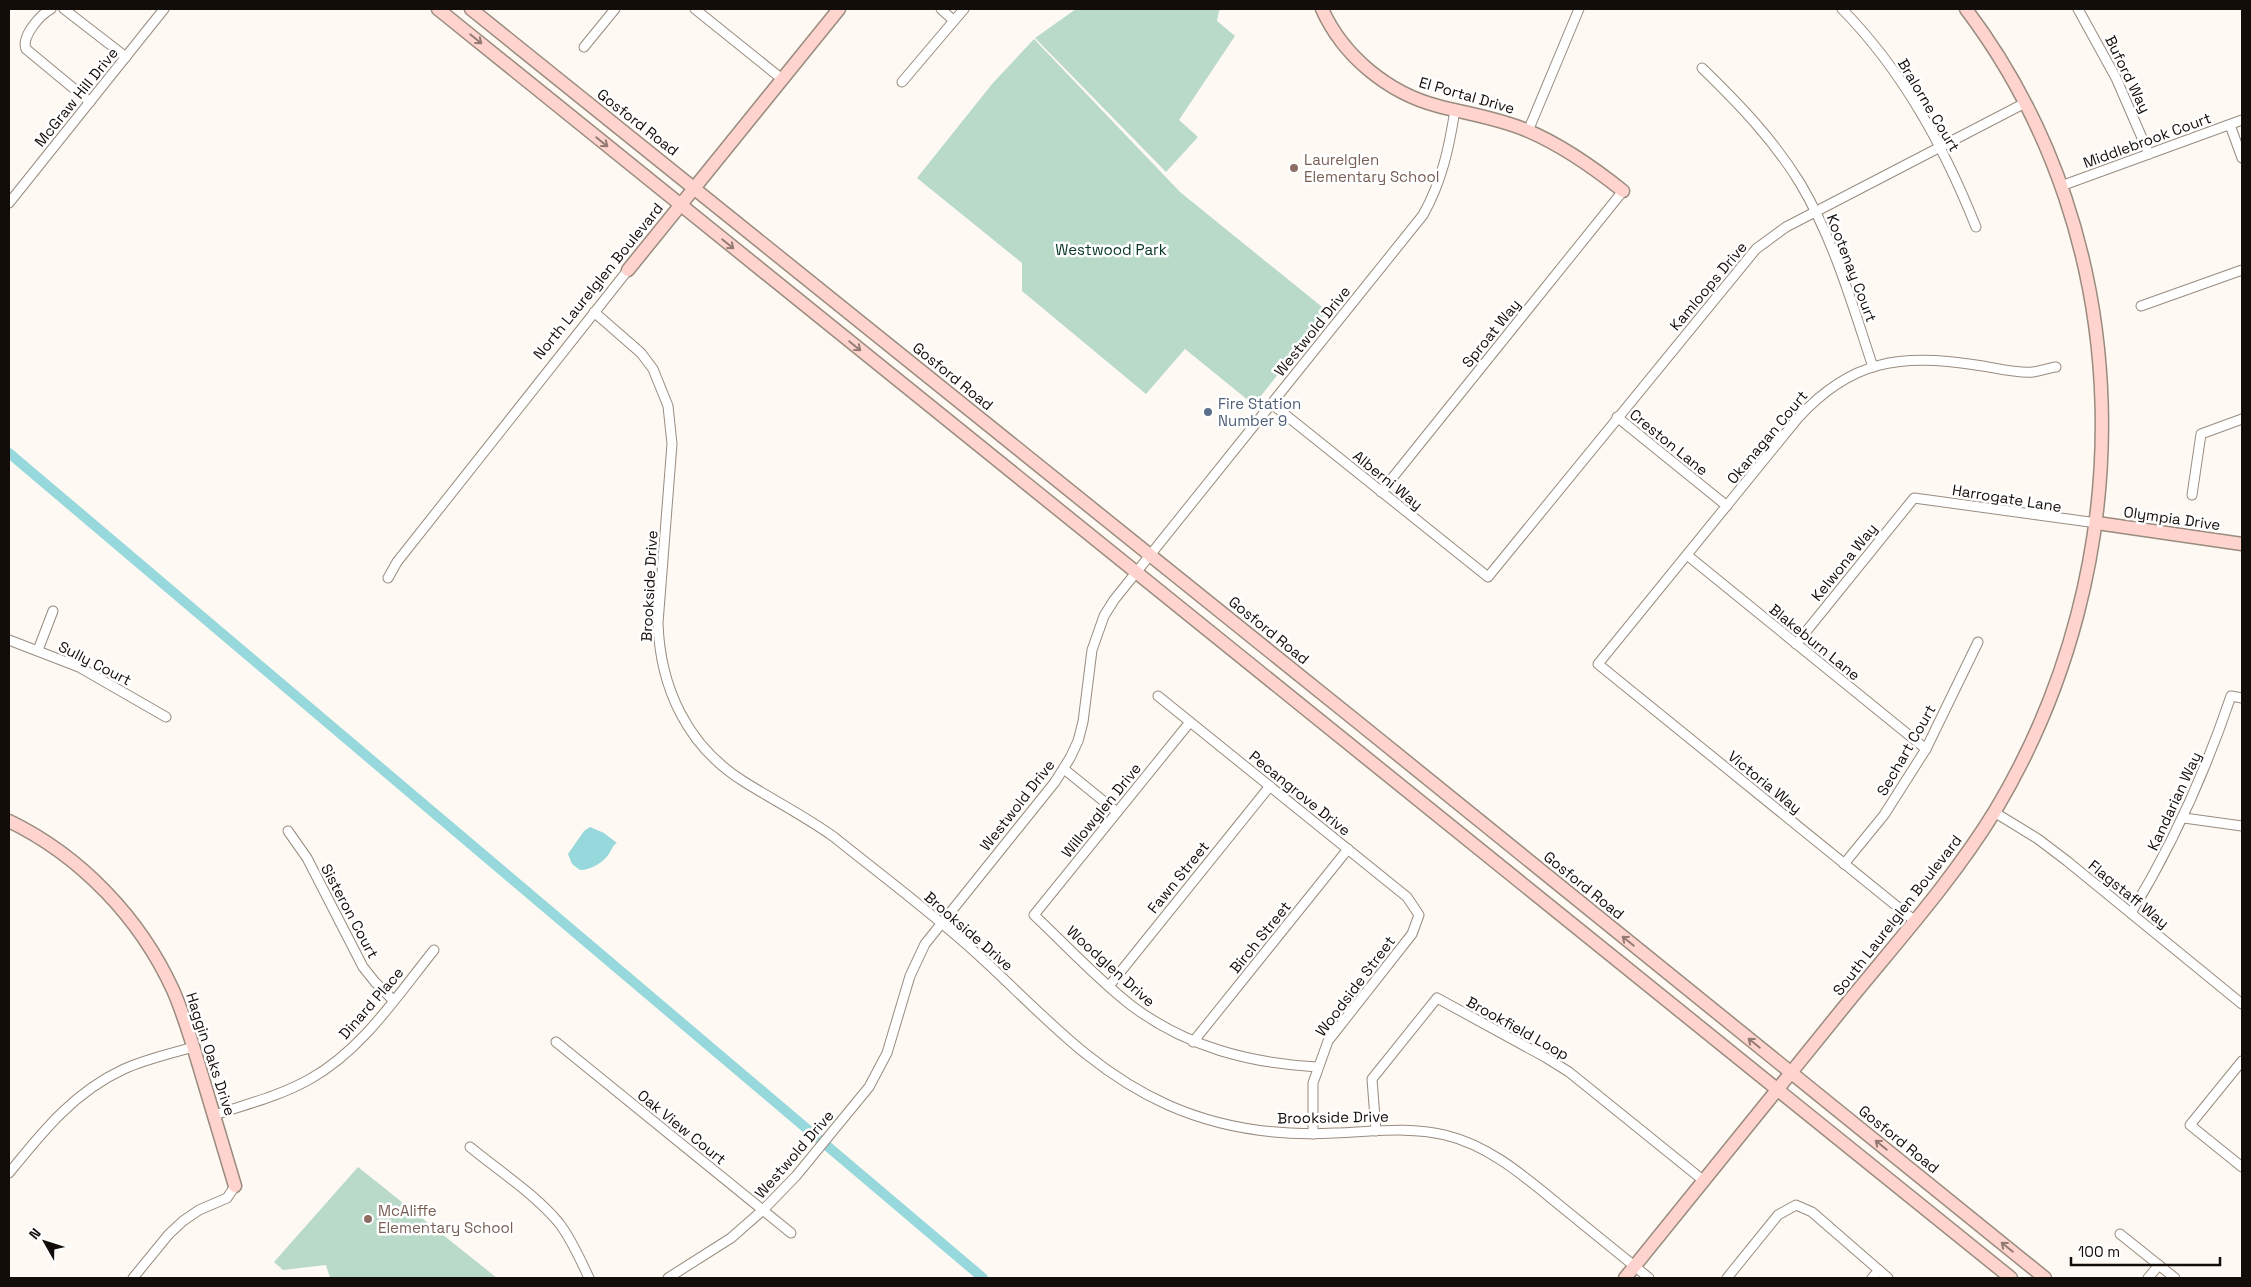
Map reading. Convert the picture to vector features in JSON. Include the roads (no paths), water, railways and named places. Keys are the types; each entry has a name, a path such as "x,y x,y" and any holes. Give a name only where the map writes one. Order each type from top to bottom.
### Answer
{"main road":[{"path":"438,9 2011,1278"},
{"name":"Gosford Road","path":"471,9 2045,1278"},
{"name":"North Laurelglen Boulevard","path":"628,270 839,9"},
{"name":"El Portal Drive","path":"1322,9 1335,33 1349,50 1383,80 1416,98 1455,110 1486,116 1528,131 1576,156 1623,192"},
{"name":"South Laurelglen Boulevard","path":"1625,1278 1949,879 1994,812 2026,754 2057,680 2081,603 2097,524 2103,438 2101,365 2097,329 2085,266 2062,186 2025,103 2001,60 1966,9"},
{"name":"Olympia Drive","path":"2097,524 2242,544"},
{"name":"Haggin Oaks Drive","path":"9,822 61,853 85,872 123,911 159,962 184,1018 235,1186"}],"street":[{"path":"51,9 44,12 26,37 24,44 26,49 90,102"},
{"path":"64,9 126,57"},
{"name":"McGraw Hill Drive","path":"9,203 164,9"},
{"path":"584,47 615,9"},
{"path":"695,9 782,79"},
{"path":"941,9 953,20"},
{"path":"902,82 964,9"},
{"path":"1528,131 1579,9"},
{"name":"Bralorne Court","path":"1842,9 1897,75 1940,147 1976,227"},
{"name":"Buford Way","path":"2078,9 2116,78 2149,154"},
{"name":"Kootenay Court","path":"1702,68 1762,130 1800,183 1816,211 1842,273 1873,366"},
{"name":"Kamloops Drive","path":"1488,577 1743,263 1770,238 1816,211 2025,103"},
{"name":"Westwold Drive","path":"668,1278 724,1242 763,1210 796,1176 869,1087 880,1069 916,961 941,923 1064,769 1078,741 1083,722 1092,650 1097,634 1114,600 1148,555 1272,404 1422,215 1441,178 1455,110"},
{"name":"Middlebrook Court","path":"2062,186 2242,120"},
{"path":"2230,124 2242,158"},
{"name":"Sproat Way","path":"1381,492 1623,192"},
{"name":"North Laurelglen Boulevard","path":"388,578 397,562 628,270"},
{"path":"2141,306 2242,270"},
{"name":"Brookside Drive","path":"594,312 627,339 647,361 662,386 668,406 672,444 658,623 659,642 666,682 683,720 705,749 727,770 834,837 979,956 1069,1042 1108,1072 1142,1093 1171,1106 1231,1126 1262,1131 1313,1134 1402,1129 1431,1132 1467,1142 1487,1151 1516,1170 1649,1278"},
{"name":"Okanagan Court","path":"1598,664 1809,406 1840,381 1873,366 1911,359 1934,359 2031,372 2056,366"},
{"name":"Alberni Way","path":"1272,404 1488,577"},
{"name":"Creston Lane","path":"1618,417 1727,506"},
{"path":"2192,495 2201,434 2242,419"},
{"name":"Harrogate Lane","path":"1914,498 2097,524"},
{"name":"Kelwona Way","path":"1796,644 1914,498"},
{"name":"Blakeburn Lane","path":"1686,555 1926,749"},
{"path":"38,650 52,611"},
{"name":"Sully Court","path":"9,640 80,668 166,717"},
{"name":"Sechart Court","path":"1844,864 1884,815 1926,749 1978,642"},
{"name":"Victoria Way","path":"1598,664 1915,922"},
{"name":"Pecangrove Drive","path":"1158,696 1407,897 1419,915"},
{"name":"Kandarian Way","path":"2131,913 2184,818 2216,742 2231,696 2242,698"},
{"name":"Willowglen Drive","path":"1034,915 1190,722"},
{"path":"1064,769 1117,812"},
{"name":"Fawn Street","path":"1108,986 1270,786"},
{"name":"Flagstaff Way","path":"1994,812 2038,839 2242,1004"},
{"path":"2184,818 2242,826"},
{"name":"Sisteron Court","path":"288,830 307,858 364,967 393,1000"},
{"name":"Birch Street","path":"1193,1042 1348,849"},
{"name":"Woodglen Drive","path":"1034,915 1108,986 1152,1020 1193,1042 1240,1058 1271,1064 1317,1067"},
{"name":"Woodside Street","path":"1313,1134 1312,1102 1317,1067 1337,1027 1412,934 1419,915"},
{"name":"Dinard Place","path":"214,1115 268,1098 312,1078 350,1050 434,950"},
{"name":"Brookfield Loop","path":"1376,1131 1372,1079 1437,998 1569,1072 1704,1181"},
{"name":"Oak View Court","path":"556,1042 792,1233"},
{"path":"9,1173 49,1124 84,1092 125,1068 193,1047"},
{"path":"2242,1061 2190,1125 2242,1167"},
{"path":"470,1147 547,1210 560,1224 589,1278"},
{"path":"133,1278 169,1234 183,1221 199,1210 227,1198 235,1186"},
{"path":"1727,1278 1778,1215 1796,1205 1812,1212 1888,1278"},
{"path":"2120,1234 2175,1278"},
{"path":"2148,1278 2159,1265"},
{"path":"1872,1278 1879,1270"}],"water":[{"path":"590,827 604,833 617,843 613,846 608,856 597,865 589,869 580,870 572,864 568,854 584,831"}],"waterway":[{"path":"9,453 983,1278"}],"place":[{"name":"Laurelglen Elementary School","path":"1294,168"},
{"name":"Fire Station Number 9","path":"1208,412"},
{"name":"McAliffe Elementary School","path":"368,1219"}],"park label":[{"name":"Westwood Park","path":"1111,249"}]}
